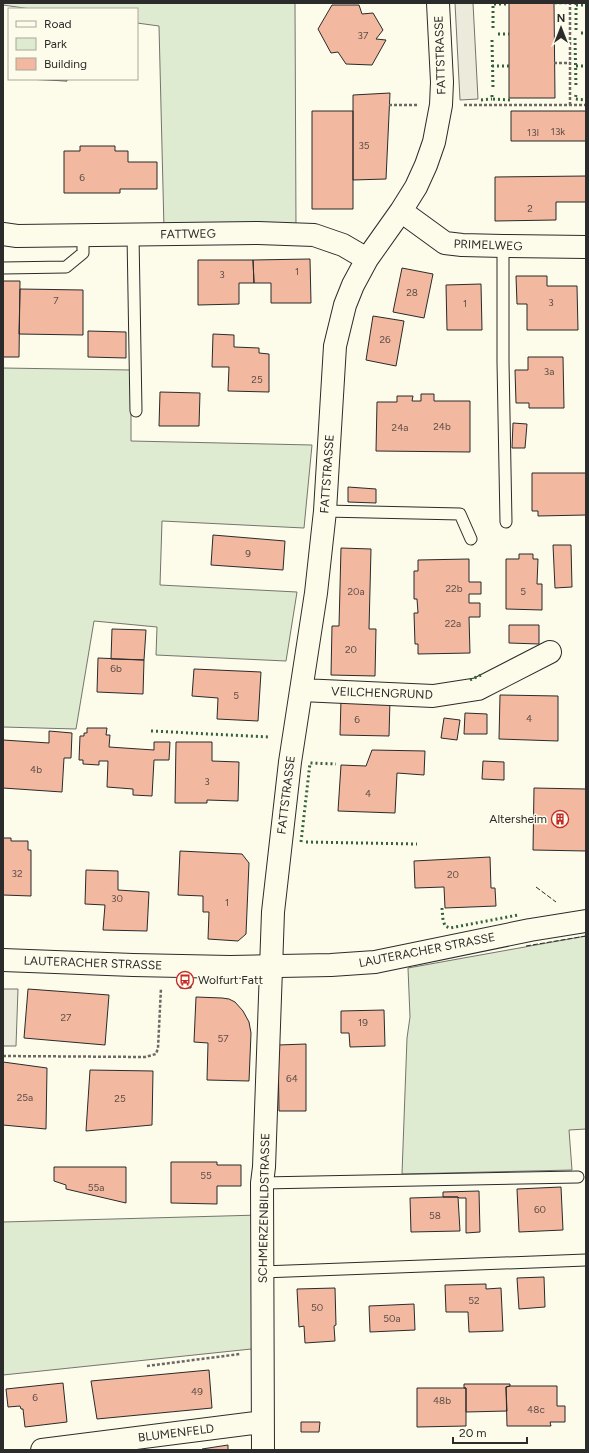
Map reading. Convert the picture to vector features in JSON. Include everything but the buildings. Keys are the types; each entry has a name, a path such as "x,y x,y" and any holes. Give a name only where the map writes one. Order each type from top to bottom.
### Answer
{"street":[{"name":"FATTSTRASSE","path":"271,967 273,912 282,823 316,593 325,511 335,346 345,305 367,259 416,187 434,142 441,105 442,82 442,57 438,3"},
{"name":"PRIMELWEG","path":"401,211 444,243 462,245 586,247"},
{"name":"FATTWEG","path":"3,234 17,236 258,233 314,235 343,245 367,259"},
{"name":"VEILCHENGRUND","path":"301,690 433,696 478,689 550,652"},
{"name":"LAUTERACHER STRASSE","path":"3,960 133,966 332,966 375,962 586,920"},
{"name":"SCHMERZENBILDSTRASSE","path":"263,1450 262,1183 264,1167 271,967"},
{"name":"BLUMENFELD","path":"42,1450 262,1422"}],"lane":[{"path":"133,235 136,411"},
{"path":"3,268 66,267 83,253 84,236"},
{"path":"503,246 503,362 506,522"},
{"path":"325,511 460,514 471,539"},
{"path":"262,1183 578,1177"},
{"path":"262,1272 586,1260"}],"path":[{"path":"554,3 570,3 570,105"},
{"path":"554,64 570,64"},
{"path":"389,105 419,104"},
{"path":"461,105 586,105"},
{"path":"3,1056 145,1058 156,1054 158,1048 162,966"},
{"path":"147,1366 262,1350"}],"green space":[{"path":"3,3 295,3 296,229 164,229 159,26 138,23 138,8 24,8 3,5"},
{"path":"3,368 131,370 131,441 312,445 304,528 162,521 160,585 297,592 286,661 156,655 157,627 94,621 76,729 3,727"},
{"path":"586,936 586,1129 569,1130 572,1170 402,1174 407,1038 410,1017 408,968"},
{"path":"260,1215 261,1348 3,1375 3,1222"}],"shaded area":[{"path":"455,3 473,3 478,99 460,100"},
{"path":"3,989 18,989 16,1046 3,1046"}],"hedge":[{"path":"576,3 576,32"},
{"path":"493,28 493,4 509,4"},
{"path":"576,5 586,5"},
{"path":"581,33 586,33"},
{"path":"498,34 509,34"},
{"path":"575,38 576,88"},
{"path":"492,40 493,88"},
{"path":"492,66 509,66"},
{"path":"576,66 586,66"},
{"path":"492,95 492,99 512,100"},
{"path":"576,95 575,99 586,100"},
{"path":"481,100 492,99"},
{"path":"470,680 481,675"},
{"path":"151,731 269,737"},
{"path":"301,842 310,763 336,764"},
{"path":"306,842 417,844"},
{"path":"442,908 445,926 450,928 518,915"}],"fence":[{"path":"536,887 556,902"},
{"path":"526,946 586,936"}],"place":[{"name":"Altersheim","path":"560,819"},
{"name":"Wolfurt Fatt","path":"185,980"}]}
